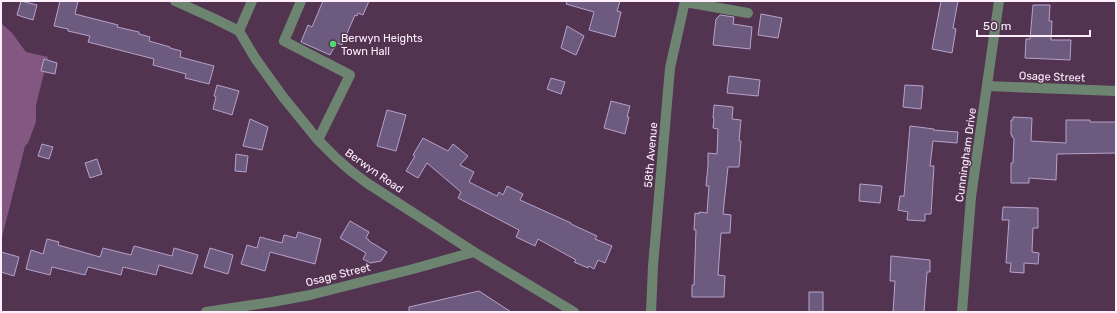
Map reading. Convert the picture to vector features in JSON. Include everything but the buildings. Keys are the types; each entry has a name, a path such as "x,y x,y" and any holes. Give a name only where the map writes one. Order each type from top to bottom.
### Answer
{"street":[{"name":"Berwyn Road","path":"175,1 238,32 283,97 318,140 356,175 474,252 574,312"},
{"path":"238,32 252,1"},
{"path":"301,1 284,41 350,75 318,140"},
{"name":"Cunningham Drive","path":"962,312 971,197 999,1"},
{"path":"685,2 748,13"},
{"name":"58th Avenue","path":"651,312 653,266 670,68 685,2"},
{"name":"Osage Street","path":"987,86 1116,92"},
{"name":"Osage Street","path":"206,312 272,302 310,294 413,269 474,252"}],"shaded area":[{"path":"1,23 12,33 26,52 48,57 36,105 36,122 28,143 25,146 1,241"}],"place":[{"name":"Berwyn Heights Town Hall","path":"333,44"}]}
